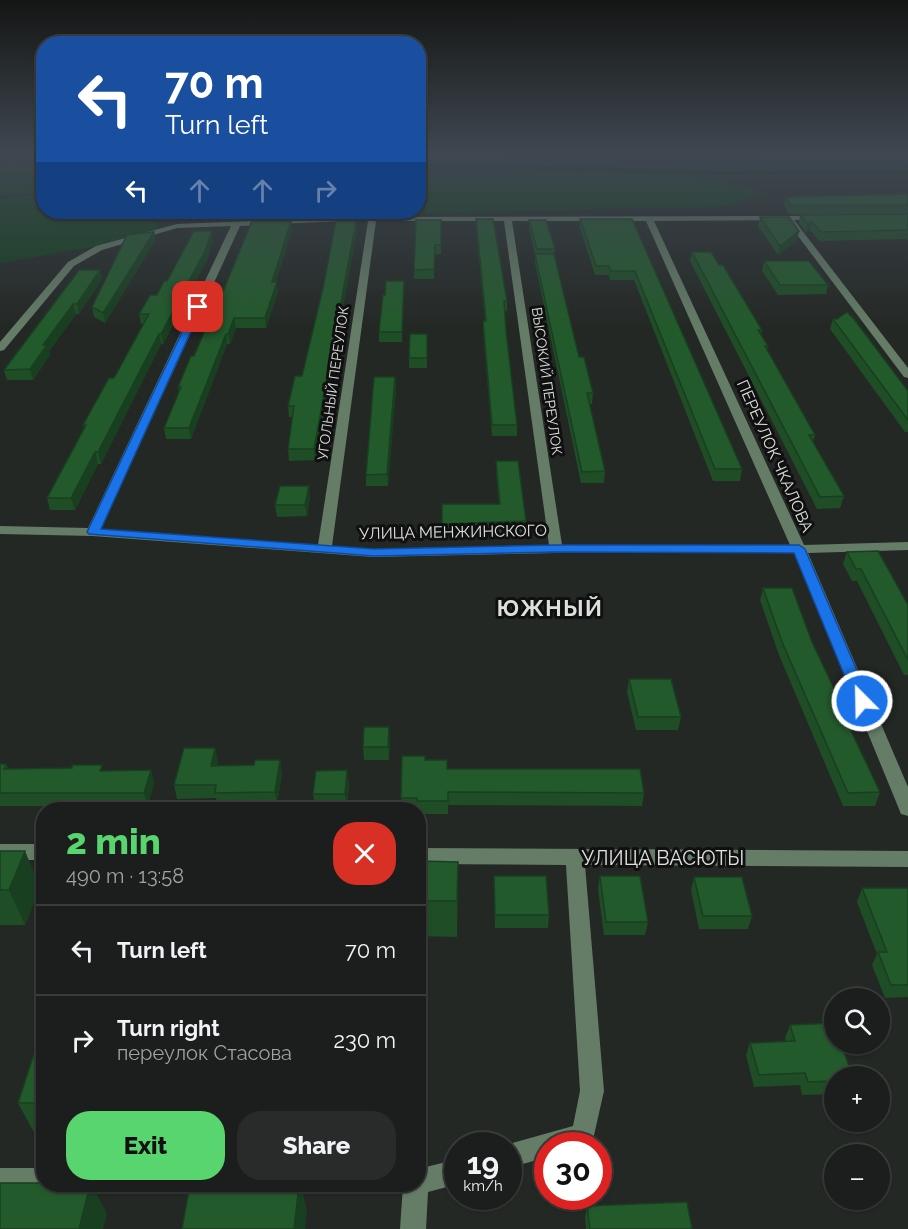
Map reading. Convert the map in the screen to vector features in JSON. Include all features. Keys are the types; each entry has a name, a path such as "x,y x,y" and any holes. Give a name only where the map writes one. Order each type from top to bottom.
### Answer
{"street":[{"path":"788,218 908,375"},
{"path":"0,348 71,264 99,248 177,226 236,225 277,221 824,218"},
{"name":"ВЫСОКИЙ ПЕРЕУЛОК","path":"508,219 556,549"},
{"name":"ПЕРЕУЛОК ЧКАЛОВА","path":"649,219 799,549 908,809"},
{"name":"УГОЛЬНЫЙ ПЕРЕУЛОК","path":"324,550 372,220"},
{"path":"93,532 236,225"},
{"name":"УЛИЦА МЕНЖИНСКОГО","path":"0,530 93,532 374,553 908,546"},
{"path":"0,852 36,852"},
{"name":"УЛИЦА ВАСЮТЫ","path":"426,855 908,859"},
{"path":"522,1152 583,1135 592,1091 575,857"},
{"path":"426,1180 444,1175"},
{"path":"0,1181 36,1181"},
{"path":"413,1229 416,1192"}],"green space":[{"path":"0,212 36,212 36,219 152,219 158,229 97,246 0,263"}],"building":[{"path":"908,214 908,230 821,232 811,221 808,224 800,215"},
{"path":"760,217 789,217 799,231 780,246"},
{"path":"476,219 493,219 507,301 504,301 506,331 517,425 492,425 483,321 486,321"},
{"path":"580,219 632,219 742,469 715,469 635,271 611,271 609,266 596,266"},
{"path":"416,220 441,220 441,245 435,245 434,269 414,270"},
{"path":"529,220 546,220 555,249 537,249"},
{"path":"252,221 291,221 272,282 277,282 265,318 234,318 189,428 164,428 191,356 194,356 210,323"},
{"path":"336,221 356,221 314,449 288,449 294,406 288,406 295,376 302,376"},
{"path":"194,231 212,231 205,251 98,452 95,452 71,498 47,498 109,378 114,378 149,314 139,314 150,295 157,295 164,281 167,281"},
{"path":"154,232 103,313 92,307 127,235"},
{"path":"692,252 711,252 719,265 723,265 762,330 758,330 768,346 765,346 815,435 809,435 844,496 820,497"},
{"path":"535,254 554,254 579,357 584,357 593,393 587,393 605,471 582,472"},
{"path":"764,261 809,261 828,285 780,285"},
{"path":"79,270 100,270 77,304 73,304 43,345 47,345 30,369 4,370"},
{"path":"386,281 404,281 402,332 379,332"},
{"path":"847,312 908,391 908,420 833,319"},
{"path":"410,334 427,334 427,358 409,358"},
{"path":"374,377 395,377 387,474 366,475"},
{"path":"496,461 518,461 526,521 442,524 442,504 500,504"},
{"path":"280,486 309,486 305,505 275,505"},
{"path":"878,551 908,605 908,660 861,569 856,569 847,552"},
{"path":"763,588 792,588 812,642 846,714 843,714 880,792 848,793 782,642"},
{"path":"629,679 671,679 681,717 638,717"},
{"path":"364,727 389,727 388,747 363,747"},
{"path":"184,748 215,748 211,766 254,765 255,760 280,760 275,792 215,793 216,785 174,785"},
{"path":"402,756 425,756 425,760 447,760 447,769 640,769 644,793 448,792 448,801 417,801 417,798 401,798"},
{"path":"0,764 6,764 4,769 102,765 100,771 151,770 144,793 0,793"},
{"path":"347,770 345,794 313,794 316,771"},
{"path":"0,851 25,851 9,890 0,890"},
{"path":"426,861 458,862 457,901 426,901"},
{"path":"494,876 546,876 549,915 495,915"},
{"path":"600,876 640,876 648,922 606,922"},
{"path":"694,877 742,877 752,916 703,916"},
{"path":"862,888 908,888 908,985 891,985 878,952 887,952"},
{"path":"824,1023 824,1054 845,1054 849,1066 824,1066 824,1081 808,1082 805,1073 759,1075 750,1043 795,1041 790,1025"},
{"path":"34,1054 36,1054 36,1103 18,1103"},
{"path":"0,1183 36,1183 36,1192 88,1192 79,1229 0,1229"},
{"path":"189,1192 298,1192 294,1229 182,1229"},
{"path":"687,1202 692,1229 590,1229 588,1210 612,1210 612,1205"}],"district":[{"name":"ЮЖНЫЙ","path":"550,608"}],"route":[{"path":"198,307 93,532 374,553 556,549 799,549 862,701"}]}
